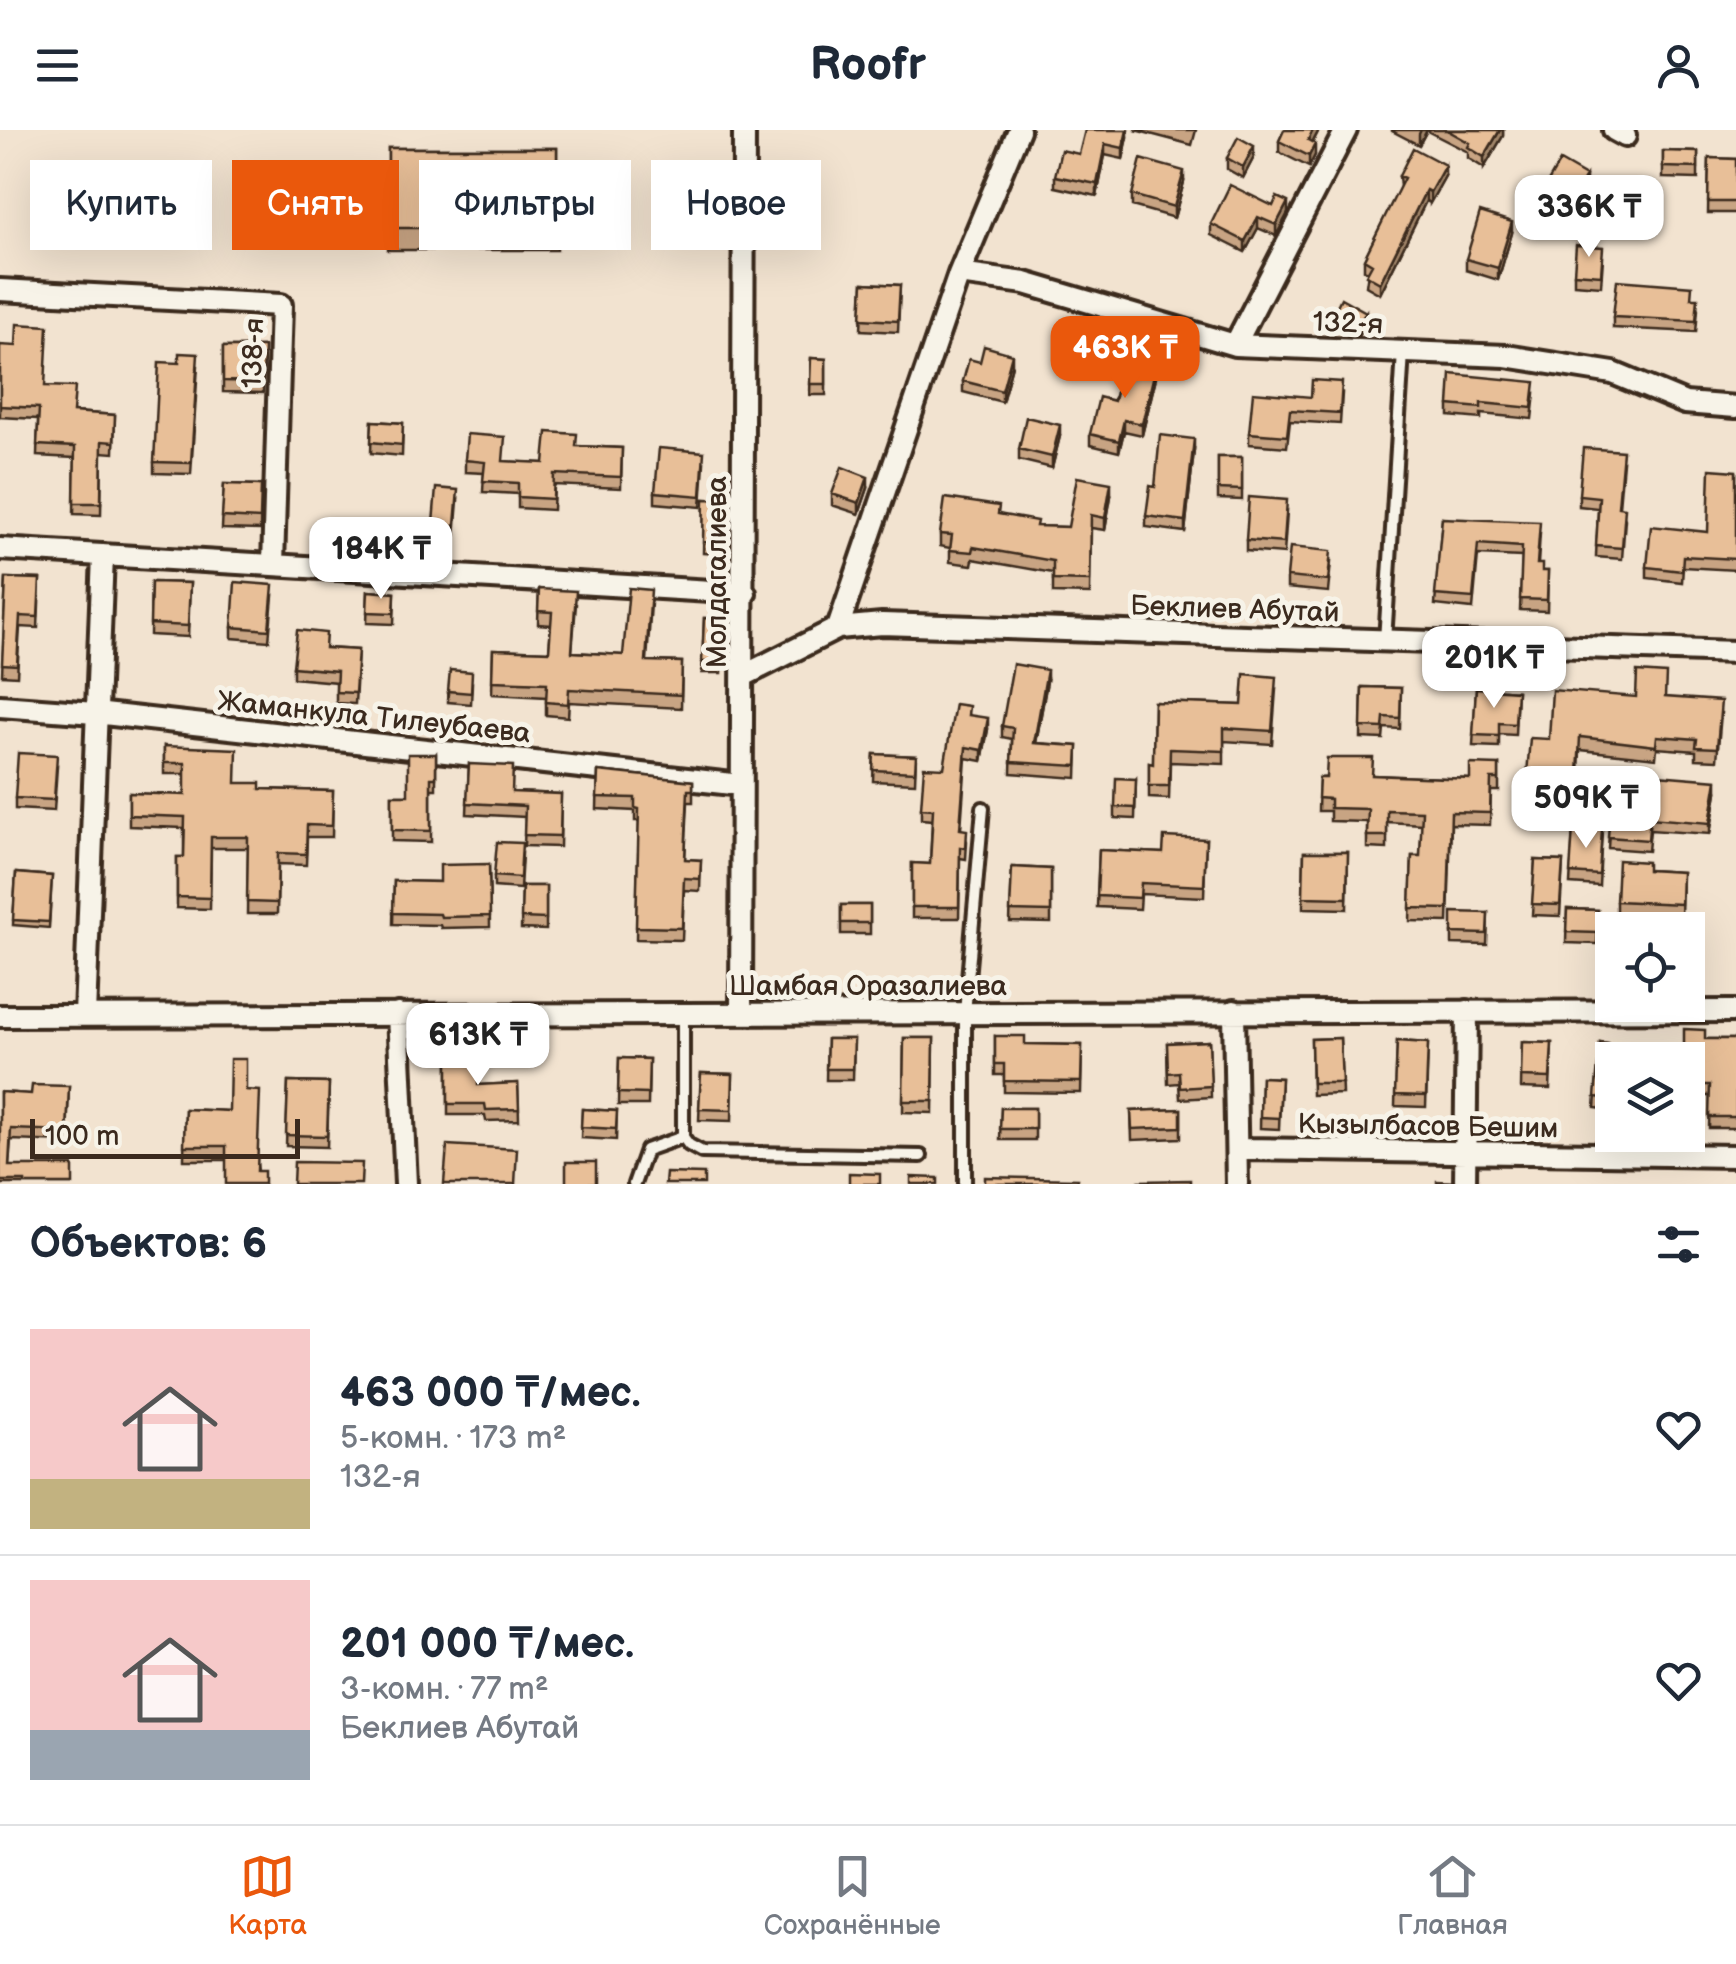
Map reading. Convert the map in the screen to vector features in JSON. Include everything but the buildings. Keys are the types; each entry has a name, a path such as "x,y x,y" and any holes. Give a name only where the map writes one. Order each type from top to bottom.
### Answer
{"street":[{"name":"Молдагалиева","path":"741,1014 744,130"},
{"path":"838,628 960,274 1019,130"},
{"path":"1235,345 1346,130"},
{"name":"132-я","path":"960,274 1025,284 1235,345 1506,356 1612,373 1685,402 1736,407"},
{"name":"138-я","path":"0,290 280,305 273,564"},
{"path":"0,548 745,594"},
{"path":"85,1016 102,555"},
{"name":"Беклиев Абутай","path":"743,676 838,628 882,624 1736,652"},
{"name":"Жаманкула Тилеубаева","path":"0,706 95,713 740,786"},
{"path":"1234,1011 1238,1184"},
{"path":"1465,1184 1468,1011"},
{"name":"Шамбая Оразалиева","path":"0,1016 1736,1011"},
{"path":"398,1014 406,1184"},
{"name":"Кызылбасов Бешим","path":"1239,1150 1736,1156"}],"lane":[{"path":"1386,640 1403,352"},
{"path":"964,1184 965,1013 982,808"},
{"path":"683,1012 683,1137 689,1145 702,1152 921,1156"},
{"path":"634,1184 646,1150 683,1137"}]}
